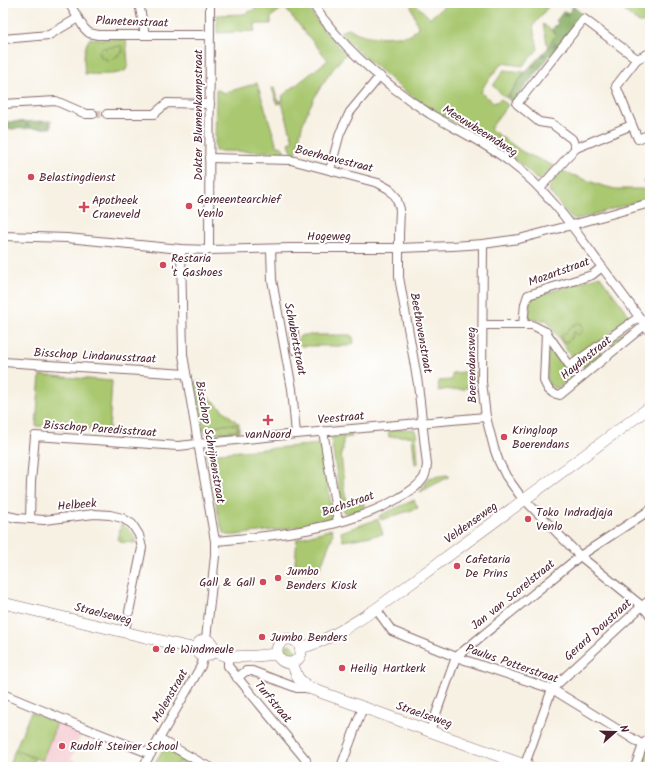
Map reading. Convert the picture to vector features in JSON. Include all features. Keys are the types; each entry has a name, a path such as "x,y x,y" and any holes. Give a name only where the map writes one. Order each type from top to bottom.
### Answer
{"street":[{"name":"Planetenstraat","path":"69,3 84,28 90,33 98,35 210,35"},
{"path":"139,3 145,35"},
{"name":"Dokter Blumenkampstraat","path":"209,250 210,3"},
{"name":"Meeuwbeemdweg","path":"312,3 338,36 356,55 404,96 511,162 540,188 572,225 648,329"},
{"path":"3,39 49,35 78,18"},
{"path":"576,148 572,139 552,124 539,122 517,104 584,19 636,59"},
{"path":"650,53 636,59 616,86 638,140 650,134"},
{"path":"330,170 340,133 350,112 380,76"},
{"path":"3,104 56,101 86,114 93,114"},
{"path":"107,114 154,114 167,103 210,104"},
{"path":"540,188 576,148 632,125"},
{"name":"Boerhaavestraat","path":"209,158 291,160 378,183 389,189 396,197 400,209 399,248"},
{"name":"Hogeweg","path":"3,236 67,238 181,249 209,250 399,248 483,244 519,238 572,225 650,203"},
{"name":"Boerendansweg","path":"483,244 482,382 486,416 499,462 506,476 524,500 580,556 642,606 650,615"},
{"name":"Beethovenstraat","path":"399,248 399,277 418,384 422,422"},
{"name":"Bisschop Schrijnenstraat","path":"181,249 183,355 215,541 215,556 206,639"},
{"name":"Schubertstraat","path":"271,249 272,280 292,389 296,434"},
{"name":"Mozartstraat","path":"523,325 525,304 528,295 592,275 602,267"},
{"name":"Haydnstraat","path":"546,332 570,366 639,317"},
{"path":"483,324 532,325 546,332"},
{"name":"Haydnstraat","path":"546,332 544,381 548,389 553,393 560,395 648,329"},
{"name":"Schubertstraat","path":"294,332 295,350"},
{"name":"Bisschop Lindanusstraat","path":"3,362 186,374"},
{"name":"Veldenseweg","path":"300,648 328,638 376,609 650,407"},
{"name":"Veestraat","path":"198,444 486,416"},
{"name":"Bachstraat","path":"215,541 266,536 303,530 337,522 362,514 392,501 413,489 424,478 426,473 427,465 422,422"},
{"path":"323,431 337,522"},
{"name":"Bisschop Paredisstraat","path":"30,519 31,482 35,436 178,446 198,444"},
{"name":"Jan van Scorelstraat","path":"456,657 580,556 650,510"},
{"name":"Helbeek","path":"3,515 17,518 44,520 102,514 122,518 132,524 139,534 142,548 129,612"},
{"name":"Gerard Doustraat","path":"526,766 552,688 650,600"},
{"name":"Straelseweg","path":"3,603 126,627 187,647 228,657 277,654"},
{"name":"Paulus Potterstraat","path":"376,609 392,631 456,657 552,688 643,745"},
{"path":"204,652 213,645 206,639"},
{"path":"288,640 295,642 300,648 300,655 292,663 285,663 281,661 277,654 280,643 288,640"},
{"name":"Molenstraat","path":"143,767 201,666 204,652"},
{"name":"Turfstraat","path":"228,657 228,666 237,678 306,760"},
{"path":"430,731 456,657"},
{"name":"Straelseweg","path":"292,663 298,678 309,688"},
{"name":"Straelseweg","path":"237,678 246,671 252,671 298,688 309,688 526,766"},
{"path":"3,694 151,754"},
{"path":"341,767 363,707"},
{"path":"635,767 643,745 650,736"},
{"path":"159,739 210,767"}],"shaded area":[{"name":"Rudolf Steiner School","path":"57,723 82,733 71,759 90,767 40,767"}],"green space":[{"path":"263,3 304,3 324,30 346,54 326,79 305,117 296,154 292,153 289,143 293,141 282,103 277,104 272,88 274,88 278,102 283,100 282,96 328,60 284,7 271,17 271,24 255,24 255,31 217,33 217,15 244,14"},
{"path":"410,3 414,3 430,18 448,3 551,3 533,26 538,49 523,66 502,63 485,84 481,92 494,103 501,99 508,105 490,129 523,152 554,166 541,179 535,178 523,166 499,149 426,106 402,89 360,53 340,32 349,28 363,35 379,37 411,35 418,27"},
{"path":"615,3 650,3 650,20 639,23"},
{"path":"573,6 583,15 512,103 507,98 525,72 548,48 556,34 551,30 558,23 556,21 564,11 569,13"},
{"path":"543,24 556,34 548,48"},
{"path":"90,38 126,39 128,64 126,70 112,74 85,74 85,51 87,42"},
{"path":"122,46 123,52 109,61 101,57 99,53 103,48"},
{"path":"504,70 525,72 506,98 493,86"},
{"path":"257,83 277,146 282,147 285,152 215,151 216,89 224,93"},
{"path":"51,121 51,128 7,129 7,122"},
{"path":"562,171 615,189 646,189 644,181 650,178 650,198 578,219 573,218 568,215 549,191 551,183"},
{"path":"600,276 628,314 628,319 574,361 547,320 529,320 530,298"},
{"path":"578,323 582,324 583,330 581,333 577,335 574,331 569,340 566,342 562,341 561,335"},
{"path":"631,326 634,330 612,346 610,345 610,343"},
{"path":"350,335 353,337 354,343 348,346 301,346 297,341 300,336"},
{"path":"548,339 572,377 559,387 555,388 549,385 547,379"},
{"path":"600,351 603,353 585,368 582,366 583,364"},
{"path":"476,371 477,388 470,389 469,387 465,389 448,389 439,391 438,381 452,380 452,373"},
{"path":"40,375 112,381 109,431 36,426"},
{"path":"200,381 200,390 239,424 239,432 208,435 203,430 194,382"},
{"path":"237,424 237,431 207,433 206,426"},
{"path":"414,429 416,433 418,463 415,464 412,436 389,437 388,430"},
{"path":"352,434 352,437 343,438 343,451 341,451 344,489 347,502 364,503 364,509 348,513 343,512 331,439 336,436"},
{"path":"321,444 332,518 302,526 271,531 233,535 228,535 223,532 219,519 207,454"},
{"path":"446,475 449,476 420,492 428,478"},
{"path":"414,500 418,508 381,520 379,516"},
{"path":"378,519 383,534 343,541 341,532"},
{"path":"121,524 131,532 136,543 120,542 118,539"},
{"path":"332,529 333,535 320,568 295,563 297,539"},
{"path":"287,645 291,645 295,651 291,657 287,657 283,653 283,649"},
{"path":"31,712 57,723 42,761 15,750"},
{"path":"650,744 650,767 640,766 645,753"},
{"path":"15,750 35,758 31,767 8,767"},
{"path":"166,750 190,762 188,767 179,762 176,767 152,767 162,751"}],"tunnel":[{"path":"93,114 107,114"}],"place":[{"name":"Belastingdienst","path":"31,177"},
{"name":"Gemeentearchief Venlo","path":"189,206"},
{"name":"Apotheek Craneveld","path":"84,207"},
{"name":"Restaria 't Gashoes","path":"163,265"},
{"name":"vanNoord","path":"268,420"},
{"name":"Kringloop Boerendans","path":"504,437"},
{"name":"Toko Indradjaja Venlo","path":"528,519"},
{"name":"Cafetaria De Prins","path":"457,566"},
{"name":"Jumbo Benders Kiosk","path":"278,578"},
{"name":"Gall & Gall","path":"263,582"},
{"name":"Jumbo Benders","path":"262,637"},
{"name":"de Windmeule","path":"156,649"},
{"name":"Heilig Hartkerk","path":"342,668"},
{"name":"Rudolf Steiner School","path":"62,746"}]}
